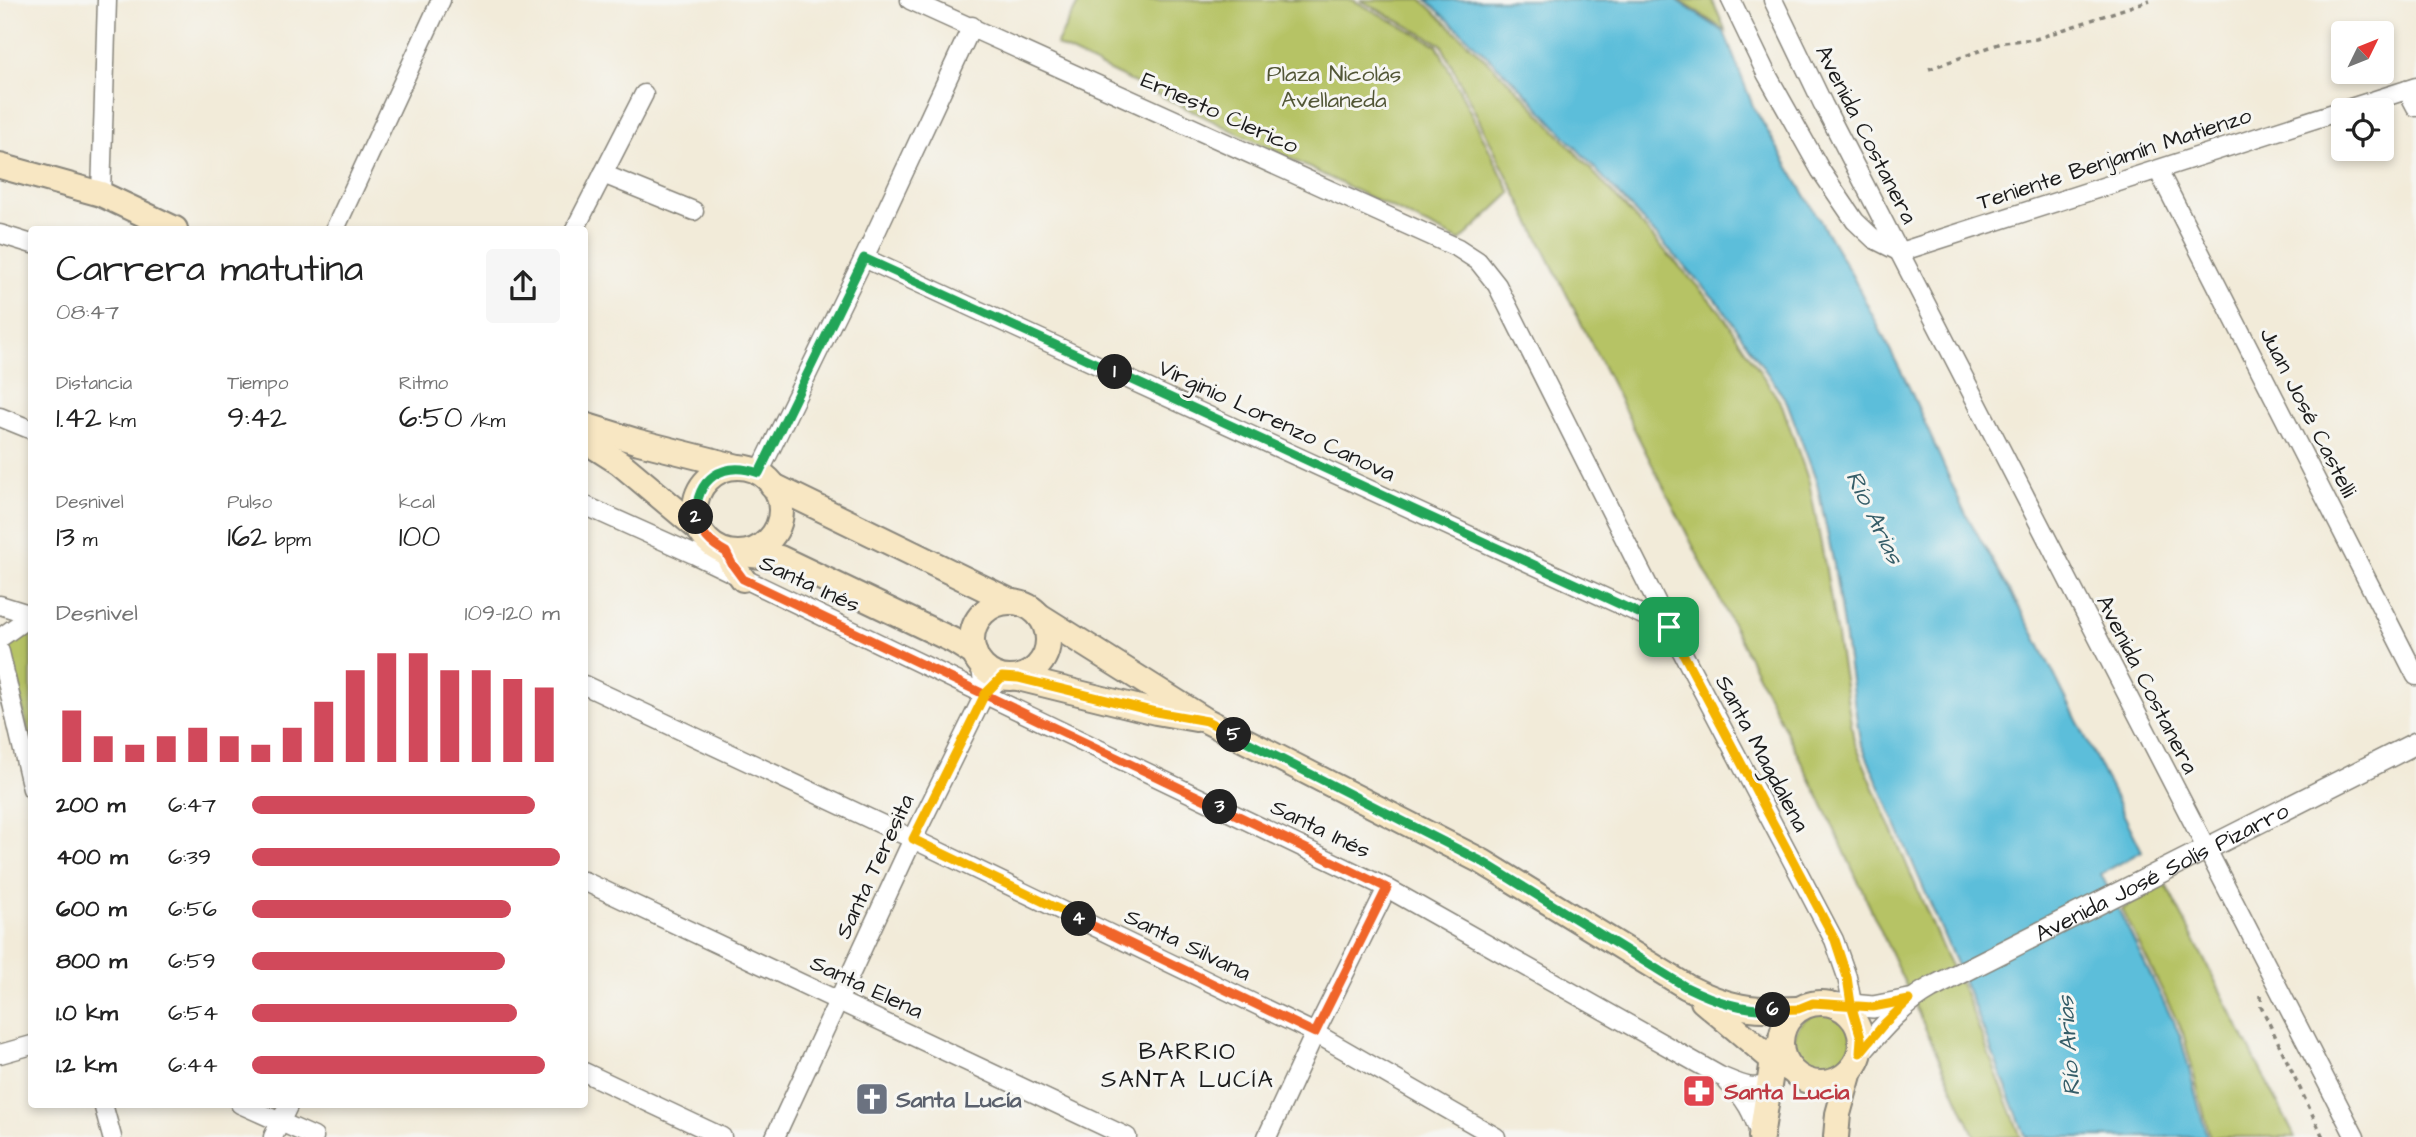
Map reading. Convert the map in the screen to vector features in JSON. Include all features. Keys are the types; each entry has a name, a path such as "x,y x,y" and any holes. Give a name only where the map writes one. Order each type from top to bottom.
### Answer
{"main road":[{"path":"0,166 102,194 170,226"},
{"path":"588,426 757,475 1010,601 1021,603 1207,721 1483,862 1686,987 1717,1002 1746,1009 1798,1009 1813,1003 1846,1010 1861,1038 1837,1125 1824,1137"},
{"path":"588,443 620,463 714,547 743,579"},
{"path":"724,470 757,475 779,497 781,510 773,536 752,551 714,547 696,516 696,501 702,488 711,477 724,470"},
{"path":"714,547 779,558 954,641 977,658 1002,683 1207,721"},
{"path":"977,658 972,642 973,629 978,618 998,603 1010,601"},
{"path":"1002,683 1030,673 1047,653 1047,627 1040,616"},
{"path":"1686,987 1778,1063 1803,1080 1819,1084 1836,1081 1855,1062"},
{"path":"1761,1137 1785,1023 1798,1009"}],"street":[{"path":"102,194 107,0"},
{"path":"336,226 441,0"},
{"name":"Ernesto Clerico","path":"910,0 1458,248 1478,261 1497,285"},
{"name":"Avenida Costanera","path":"1731,0 1766,73 1821,171 1855,222 1874,239 1900,251"},
{"name":"Avenida Costanera","path":"1773,0 1823,104 2355,1137"},
{"path":"757,475 864,258 972,26"},
{"path":"2412,88 2416,107"},
{"name":"Teniente Benjamín Matienzo","path":"2381,98 2412,88"},
{"path":"577,226 644,94"},
{"name":"Teniente Benjamín Matienzo","path":"1900,251 2331,114"},
{"name":"Juan José Castelli","path":"2158,170 2416,676"},
{"path":"603,174 694,211"},
{"path":"0,234 28,243"},
{"name":"Virginio Lorenzo Canova","path":"864,258 1669,627"},
{"name":"Santa Magdalena","path":"1497,285 1669,627 1835,940 1847,977 1846,1010"},
{"path":"0,417 28,428"},
{"name":"Santa Inés","path":"588,506 714,547 743,579 1002,683 1387,888 1720,1076 1751,1088 1760,1088 1778,1063"},
{"path":"0,605 28,614"},
{"path":"0,638 28,618"},
{"path":"0,652 28,772"},
{"name":"Santa Teresita","path":"775,1137 913,839 1002,683"},
{"name":"Santa Silvana","path":"588,687 913,839 1315,1033 1496,1137"},
{"name":"Avenida José Solís Pizarro","path":"1855,1062 1884,1024 1909,1000 2416,743"},
{"name":"Santa Elena","path":"588,883 1127,1137"},
{"path":"1267,1137 1387,888"},
{"name":"Avenida José Solís Pizarro","path":"1846,1010 1909,1000"},
{"path":"0,1054 28,1046"},
{"path":"588,1074 722,1137"},
{"name":"Santa Inés","path":"1720,1076 1739,1092 1750,1107 1761,1137"},
{"path":"104,1108 112,1137"},
{"path":"246,1108 277,1129 314,1137"},
{"path":"277,1129 287,1108"}],"path":[{"path":"1929,69 2004,42 2036,39 2150,0"},
{"path":"2260,992 2261,1006 2323,1137"}],"green space":[{"name":"Plaza Nicolás Avellaneda","path":"1080,0 1353,0 1437,45 1511,193 1460,241 1056,45"},
{"path":"1360,0 1422,0 1524,96 1720,311 1782,405 1809,482 1854,741 1944,952 1965,993 2021,1137 1975,1137 1826,811 1441,44"},
{"path":"1679,0 1712,0 1726,31"},
{"path":"28,630 28,730 7,642"},
{"path":"2166,885 2295,1137 2210,1137 2183,1033 2122,909"},
{"path":"1823,1013 1834,1015 1847,1026 1852,1042 1850,1053 1839,1066 1823,1071 1812,1069 1799,1058 1794,1042 1796,1031 1807,1018"}],"water":[{"name":"Río Arias","path":"1427,0 1676,0 1724,32 1753,106 1853,277 1909,387 1961,505 2034,634 2142,851 2101,874 2180,1035 2207,1137 2026,1137 1967,989 1860,741 1834,565 1817,483 1787,402 1721,306 1523,90"}],"place":[{"name":"Santa Lucia","path":"1699,1091"},
{"name":"Santa Lucía","path":"872,1099"}],"district":[{"name":"BARRIO SANTA LUCÍA","path":"1188,1065"}],"route":[{"path":"1669,627 864,258 759,473 739,467 724,470 711,477 696,501 700,530 713,545 726,552 743,579 985,694 1387,888 1315,1033 913,839 985,694 1002,677 1018,678 1156,712 1207,721 1483,862 1686,987 1717,1002 1746,1009 1771,1010 1798,1009 1813,1003 1851,1004 1873,1007 1909,1000 1860,1053 1861,1038 1851,1004 1847,977 1835,940 1669,627"}]}
